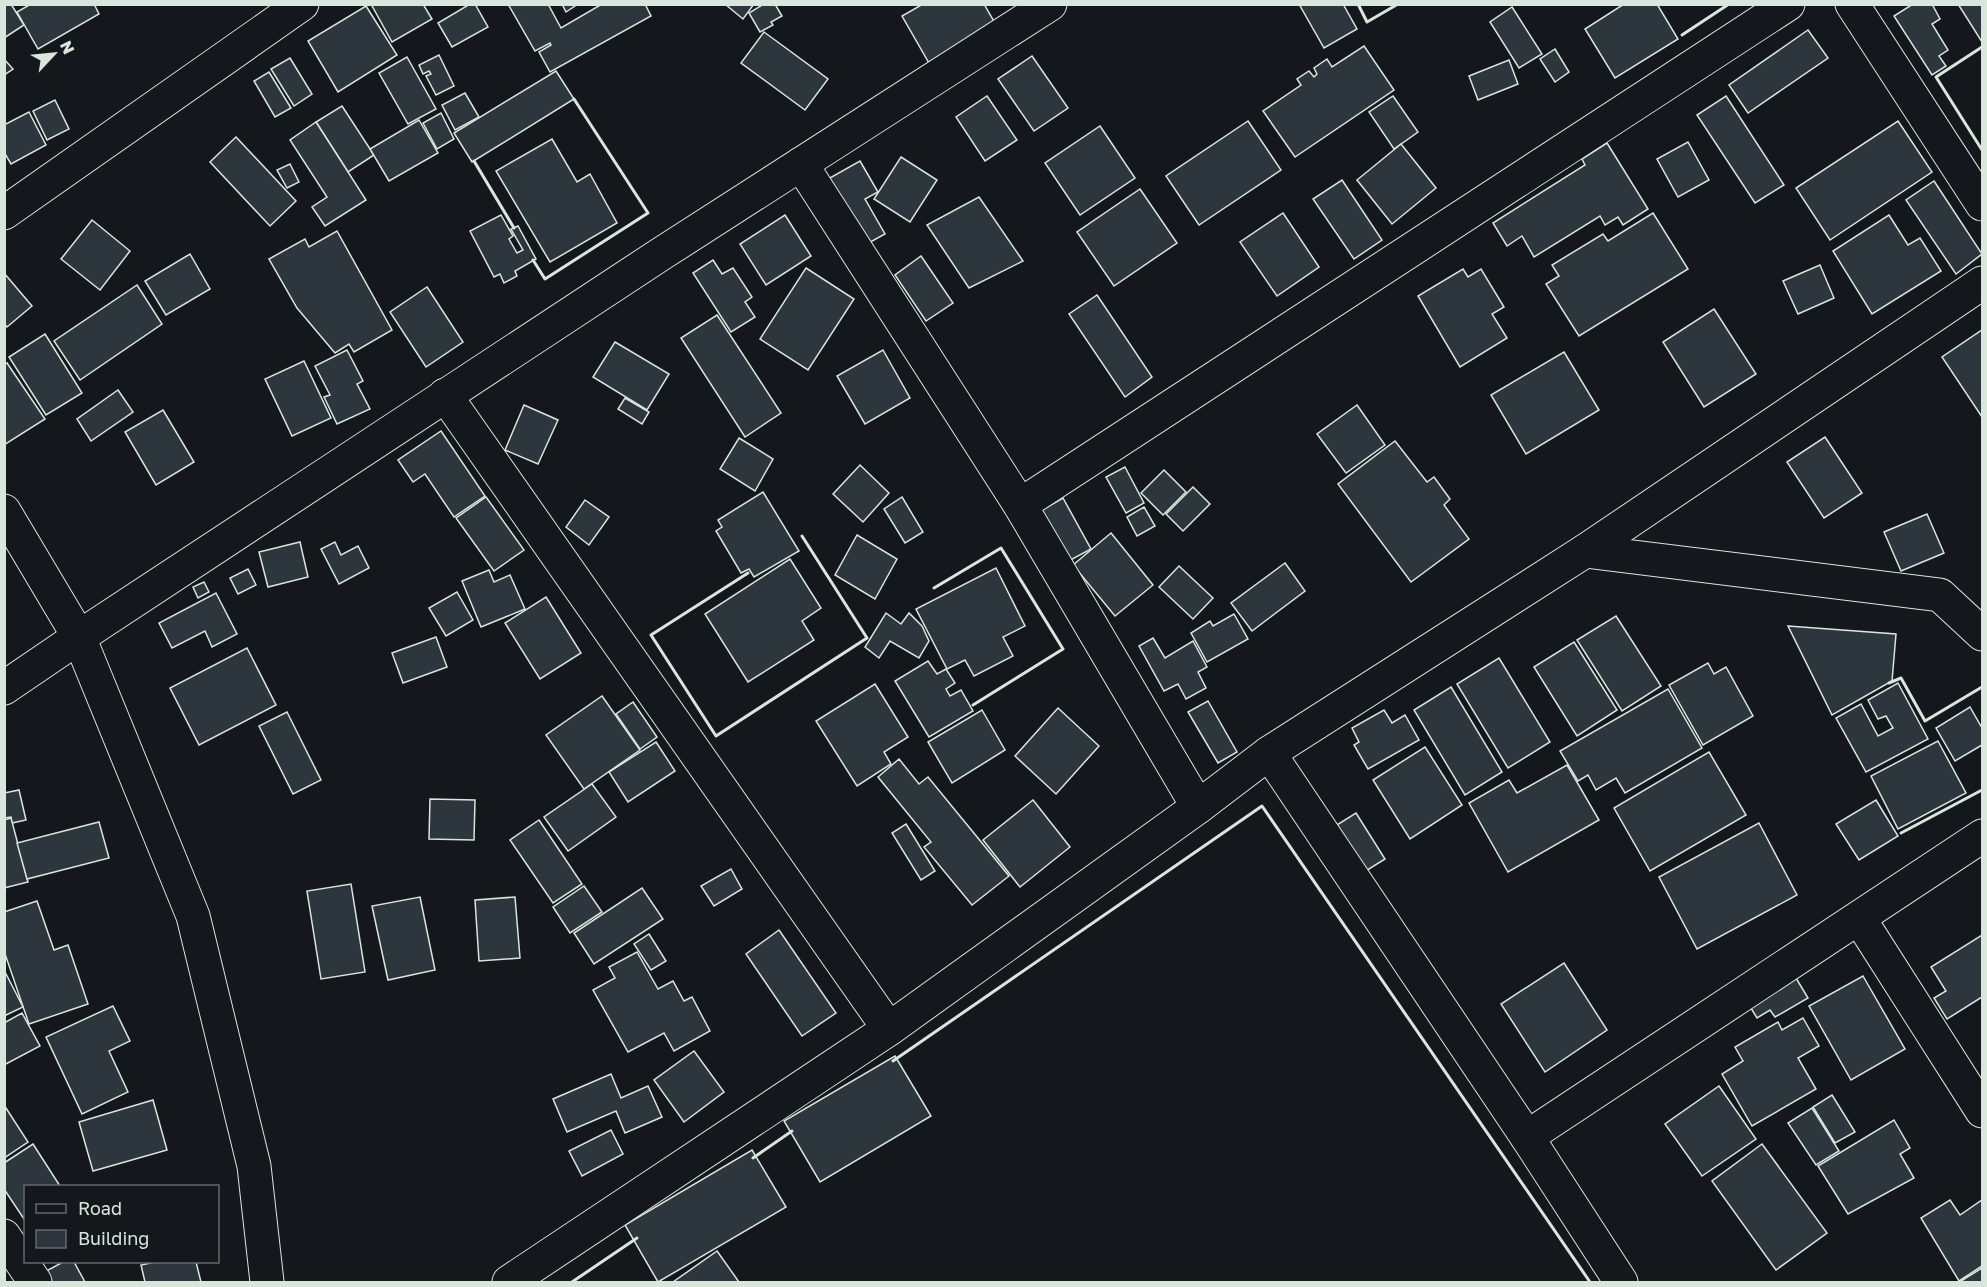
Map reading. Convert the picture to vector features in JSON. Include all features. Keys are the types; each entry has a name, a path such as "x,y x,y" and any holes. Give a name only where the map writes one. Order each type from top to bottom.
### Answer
{"street":[{"path":"4,213 302,4"},
{"path":"4,688 446,395 1050,4"},
{"path":"1020,504 1788,4"},
{"path":"1852,4 1983,204"},
{"path":"801,164 1020,504 1198,807"},
{"path":"508,1282 890,1029 1198,807 1269,753 1586,551 1983,283"},
{"path":"446,395 890,1029"},
{"path":"4,511 79,637 192,916 254,1166 267,1282"},
{"path":"1586,551 1940,595 1983,634"},
{"path":"1269,753 1527,1137 1621,1282"},
{"path":"1527,1137 1983,836"},
{"path":"1859,918 1983,1111"},
{"path":"4,1236 35,1282"}],"building":[{"path":"4,4 11,4 24,25 4,38"},
{"path":"31,4 94,4 99,14 38,49 17,12"},
{"path":"371,4 423,4 432,19 392,42"},
{"path":"470,4 475,4 488,27 452,47 438,23"},
{"path":"508,4 548,4 561,28 602,4 645,4 651,16 550,72 539,52 551,45 550,43 535,51"},
{"path":"562,4 578,4 566,12"},
{"path":"725,4 754,4 743,19"},
{"path":"764,4 775,4 782,16 771,22 773,25 760,32 749,13"},
{"path":"923,4 984,4 996,25 929,63 902,16"},
{"path":"1299,4 1343,4 1357,29 1324,48"},
{"path":"1624,4 1657,4 1678,39 1615,78 1585,29"},
{"path":"1913,4 1932,4 1940,19 1932,24 1948,50 1939,56 1946,66 1932,75 1894,16"},
{"path":"1958,4 1982,4 1982,42"},
{"path":"366,6 397,55 338,92 308,41"},
{"path":"1512,7 1542,54 1519,68 1490,22"},
{"path":"1808,30 1828,58 1748,113 1729,85"},
{"path":"764,32 828,79 805,110 741,63"},
{"path":"1364,46 1394,90 1295,157 1263,111 1301,85 1297,79 1309,71 1314,77 1317,74 1314,68 1327,59 1332,67"},
{"path":"1555,49 1569,72 1555,82 1540,59"},
{"path":"439,55 454,86 436,95 426,76 431,74 429,71 423,74 419,65"},
{"path":"1032,56 1068,108 1034,131 998,79"},
{"path":"407,57 436,109 408,124 379,73"},
{"path":"290,58 312,94 294,106 271,69"},
{"path":"4,59 13,69 4,75"},
{"path":"1509,60 1518,84 1478,100 1469,76"},
{"path":"556,71 574,99 472,162 454,133"},
{"path":"269,72 291,108 275,117 254,81"},
{"path":"465,93 479,117 455,130 442,105"},
{"path":"987,96 1017,140 985,161 956,117"},
{"path":"1393,96 1418,132 1394,149 1369,112"},
{"path":"1726,96 1784,185 1755,203 1697,115"},
{"path":"55,100 69,129 47,140 33,111"},
{"path":"342,106 374,155 348,172 316,122"},
{"path":"29,112 46,145 11,164 4,152 4,125"},
{"path":"441,113 454,139 437,149 423,123"},
{"path":"419,120 438,153 389,181 370,149"},
{"path":"1248,121 1281,170 1199,225 1166,176"},
{"path":"1898,121 1932,172 1830,240 1796,188"},
{"path":"316,122 366,200 325,226 312,207 327,197 290,140"},
{"path":"1100,126 1135,178 1080,215 1045,163"},
{"path":"236,137 296,201 270,226 210,162"},
{"path":"552,139 577,182 590,174 617,223 550,262 496,171"},
{"path":"1688,142 1709,180 1678,197 1657,159"},
{"path":"1607,143 1648,209 1623,225 1618,217 1605,225 1600,216 1534,257 1522,236 1507,246 1493,223 1585,165 1582,159"},
{"path":"1401,144 1436,188 1392,224 1357,180"},
{"path":"901,157 937,180 910,222 874,199"},
{"path":"860,161 878,192 865,199 885,234 865,245 828,179"},
{"path":"290,164 299,182 287,188 277,170"},
{"path":"1342,180 1382,240 1354,259 1313,199"},
{"path":"1934,181 1982,254 1956,274 1906,200"},
{"path":"1140,189 1177,243 1114,286 1077,232"},
{"path":"979,197 1023,261 969,288 927,225"},
{"path":"1283,213 1319,267 1277,296 1240,242"},
{"path":"1653,213 1688,269 1579,336 1546,284 1559,276 1552,265 1603,234 1608,241"},
{"path":"501,215 513,236 509,239 517,253 523,250 511,229 518,226 536,259 515,271 517,276 504,283 500,274 494,277 470,231"},
{"path":"785,215 811,256 766,285 740,244"},
{"path":"1889,215 1908,245 1920,238 1941,271 1872,314 1833,251"},
{"path":"92,220 130,251 100,290 61,259"},
{"path":"337,231 392,330 354,352 349,344 335,353 297,308 269,259 305,239 309,247"},
{"path":"190,254 210,289 166,315 145,281"},
{"path":"921,256 953,303 926,321 895,275"},
{"path":"713,260 722,274 733,268 752,297 745,302 755,317 731,332 693,273"},
{"path":"1820,265 1834,298 1798,314 1783,281"},
{"path":"806,268 854,299 808,370 760,339"},
{"path":"1463,269 1468,277 1481,269 1504,307 1492,314 1507,338 1460,367 1418,296"},
{"path":"4,273 32,306 7,327 4,323"},
{"path":"137,285 162,324 80,380 54,341"},
{"path":"427,287 463,342 426,367 390,312"},
{"path":"1097,295 1152,377 1125,397 1069,314"},
{"path":"1714,309 1756,374 1704,407 1663,342"},
{"path":"717,315 781,413 745,437 681,338"},
{"path":"1982,330 1982,417 1942,357"},
{"path":"45,334 82,393 46,415 9,357"},
{"path":"615,342 669,374 647,410 593,377"},
{"path":"347,350 363,381 357,384 370,409 337,424 324,397 330,395 315,366"},
{"path":"883,350 910,398 865,424 837,376"},
{"path":"1564,352 1599,410 1526,454 1491,395"},
{"path":"304,361 331,418 292,436 265,379"},
{"path":"7,363 45,419 4,445 4,364"},
{"path":"118,390 133,412 91,441 77,419"},
{"path":"625,398 649,412 642,424 618,409"},
{"path":"524,405 558,420 538,464 505,450"},
{"path":"1357,405 1385,445 1346,473 1317,434"},
{"path":"163,410 194,462 156,485 125,432"},
{"path":"441,431 485,496 454,517 425,474 413,482 398,460"},
{"path":"1825,437 1862,493 1824,518 1787,462"},
{"path":"739,438 773,459 755,491 720,469"},
{"path":"1395,441 1427,482 1434,477 1450,499 1444,505 1469,539 1411,582 1338,484"},
{"path":"860,465 889,493 863,522 833,494"},
{"path":"1125,467 1144,503 1126,513 1106,477"},
{"path":"1164,470 1186,492 1163,515 1141,493"},
{"path":"1193,487 1210,504 1183,531 1166,514"},
{"path":"763,492 799,551 754,577 749,569 741,573 716,531 722,527 718,520"},
{"path":"486,497 524,550 494,571 456,518"},
{"path":"902,497 923,532 905,543 884,509"},
{"path":"1063,498 1091,549 1065,563 1037,513"},
{"path":"585,500 609,517 589,545 566,527"},
{"path":"1144,507 1155,526 1137,536 1127,517"},
{"path":"1927,514 1944,553 1901,571 1884,532"},
{"path":"1111,533 1153,585 1115,616 1073,565"},
{"path":"857,535 897,559 875,599 835,575"},
{"path":"300,542 308,577 268,587 259,552"},
{"path":"335,542 341,555 358,546 369,568 339,584 321,549"},
{"path":"790,559 821,608 802,621 814,640 748,682 705,614"},
{"path":"1285,563 1305,591 1252,631 1231,603"},
{"path":"1179,566 1213,598 1193,619 1159,587"},
{"path":"996,568 1025,626 1003,637 1013,656 974,676 965,660 947,669 916,609"},
{"path":"248,569 256,585 238,594 230,578"},
{"path":"489,570 494,582 510,575 525,609 481,627 462,581"},
{"path":"204,582 209,592 198,598 193,587"},
{"path":"457,592 473,620 446,636 429,608"},
{"path":"216,593 237,634 212,647 205,631 172,648 159,623"},
{"path":"546,597 581,653 540,679 505,623"},
{"path":"886,613 901,624 909,613 922,626 929,641 919,658 890,641 879,658 865,647"},
{"path":"1234,614 1248,639 1207,662 1191,633 1210,621 1213,626"},
{"path":"1616,616 1661,686 1622,711 1577,640"},
{"path":"1788,626 1896,634 1892,681 1832,715"},
{"path":"436,637 447,667 403,683 392,653"},
{"path":"1153,638 1165,658 1193,641 1207,667 1198,672 1206,688 1186,699 1178,684 1164,691 1139,646"},
{"path":"1574,642 1617,710 1577,736 1534,667"},
{"path":"247,648 276,705 199,745 170,688"},
{"path":"1499,658 1550,742 1508,768 1457,684"},
{"path":"928,661 937,674 946,669 955,683 946,689 950,696 961,690 973,711 929,737 895,681"},
{"path":"1708,663 1714,674 1726,667 1753,716 1703,745 1669,685"},
{"path":"1898,683 1928,739 1866,772 1836,718 1861,704 1878,736 1893,728 1886,716 1878,719 1868,700"},
{"path":"875,684 908,737 884,752 891,764 857,786 816,721"},
{"path":"1451,687 1502,772 1465,795 1414,710"},
{"path":"1668,689 1702,748 1625,793 1616,778 1596,790 1588,775 1578,781 1560,751"},
{"path":"602,696 640,750 584,789 546,735"},
{"path":"1208,701 1237,752 1218,763 1188,712"},
{"path":"633,702 657,737 640,749 616,714"},
{"path":"1970,707 1982,728 1982,745 1955,761 1936,728"},
{"path":"1058,708 1099,746 1056,794 1015,756"},
{"path":"982,710 1005,750 952,783 928,742"},
{"path":"1384,710 1392,723 1405,715 1419,740 1368,769 1354,745 1359,742 1352,728"},
{"path":"287,712 321,780 293,794 259,726"},
{"path":"1938,741 1966,793 1898,829 1871,776"},
{"path":"656,742 675,771 628,802 609,772"},
{"path":"1425,747 1462,805 1410,839 1373,780"},
{"path":"1709,752 1746,815 1650,871 1614,808"},
{"path":"899,759 919,784 928,777 1009,876 972,905 924,847 931,842 878,777"},
{"path":"1567,765 1599,820 1508,872 1469,803 1509,780 1517,793"},
{"path":"592,784 616,817 568,851 544,817"},
{"path":"19,790 26,820 12,823 11,817 4,818 4,793"},
{"path":"430,799 475,800 474,840 429,839"},
{"path":"1033,800 1070,847 1020,887 983,840"},
{"path":"1876,800 1898,836 1859,860 1836,824"},
{"path":"1356,813 1385,859 1361,874 1332,828"},
{"path":"11,818 28,882 4,888 4,820"},
{"path":"539,820 582,884 553,903 510,840"},
{"path":"99,822 109,858 27,879 17,843"},
{"path":"1759,823 1797,895 1697,949 1659,877"},
{"path":"906,824 935,871 921,880 892,833"},
{"path":"731,869 742,889 714,906 701,886"},
{"path":"351,884 365,972 321,979 307,891"},
{"path":"584,886 602,912 570,933 553,907"},
{"path":"642,888 663,919 594,964 574,933"},
{"path":"420,897 435,970 388,980 372,906"},
{"path":"515,897 520,958 479,961 475,900"},
{"path":"37,901 54,950 68,945 88,1004 29,1024 4,951 4,912"},
{"path":"779,930 836,1013 802,1036 746,954"},
{"path":"649,934 666,961 651,970 634,944"},
{"path":"1982,935 1982,997 1947,1019 1934,998 1946,991 1931,967"},
{"path":"637,952 658,989 673,981 684,1001 692,997 710,1031 674,1051 664,1033 628,1052 593,990 615,978 609,967"},
{"path":"1564,963 1607,1030 1545,1072 1501,1004"},
{"path":"4,970 23,1007 4,1016"},
{"path":"1793,973 1808,998 1775,1017 1770,1010 1757,1018 1746,1000"},
{"path":"1863,976 1905,1049 1851,1080 1809,1006"},
{"path":"113,1006 130,1041 109,1051 128,1092 82,1114 46,1037"},
{"path":"22,1013 40,1046 4,1065 4,1023"},
{"path":"1803,1018 1819,1046 1798,1058 1816,1089 1752,1126 1722,1074 1743,1061 1735,1047 1778,1022 1782,1030"},
{"path":"694,1051 724,1092 684,1122 654,1080"},
{"path":"895,1056 931,1116 820,1182 784,1121"},
{"path":"611,1074 621,1098 648,1086 662,1117 625,1133 616,1111 567,1132 553,1099"},
{"path":"1719,1086 1756,1139 1702,1176 1665,1124"},
{"path":"1832,1095 1855,1132 1835,1143 1813,1107"},
{"path":"153,1100 167,1150 93,1171 79,1122"},
{"path":"4,1105 28,1142 4,1158"},
{"path":"1812,1108 1839,1151 1816,1165 1788,1123"},
{"path":"1894,1120 1910,1148 1900,1154 1914,1178 1848,1214 1818,1166"},
{"path":"611,1130 623,1154 582,1176 569,1151"},
{"path":"33,1144 59,1185 24,1185 24,1219 4,1189 4,1163"},
{"path":"1762,1144 1827,1233 1776,1270 1712,1181"},
{"path":"752,1150 786,1207 658,1282 625,1225"},
{"path":"1950,1200 1960,1215 1982,1200 1982,1266 1959,1281 1921,1218"},
{"path":"717,1251 739,1282 673,1282"},
{"path":"61,1263 75,1263 85,1282 43,1282 39,1275"},
{"path":"196,1263 201,1282 145,1282 141,1265"},
{"path":"1982,1268 1982,1282 1961,1281"}],"wall":[{"path":"1358,4 1367,22 1398,4"},
{"path":"1682,35 1729,4"},
{"path":"1982,47 1936,77 1982,150"},
{"path":"533,260 545,279 648,213 574,99"},
{"path":"474,161 514,228"},
{"path":"748,573 651,635 716,736 867,638 802,536"},
{"path":"934,588 1001,548 1063,649 973,705"},
{"path":"1889,683 1901,678 1925,721 1982,687"},
{"path":"1901,833 1982,790"},
{"path":"893,1061 1262,806 1590,1282"},
{"path":"753,1158 792,1131"},
{"path":"572,1282 637,1238"}]}
